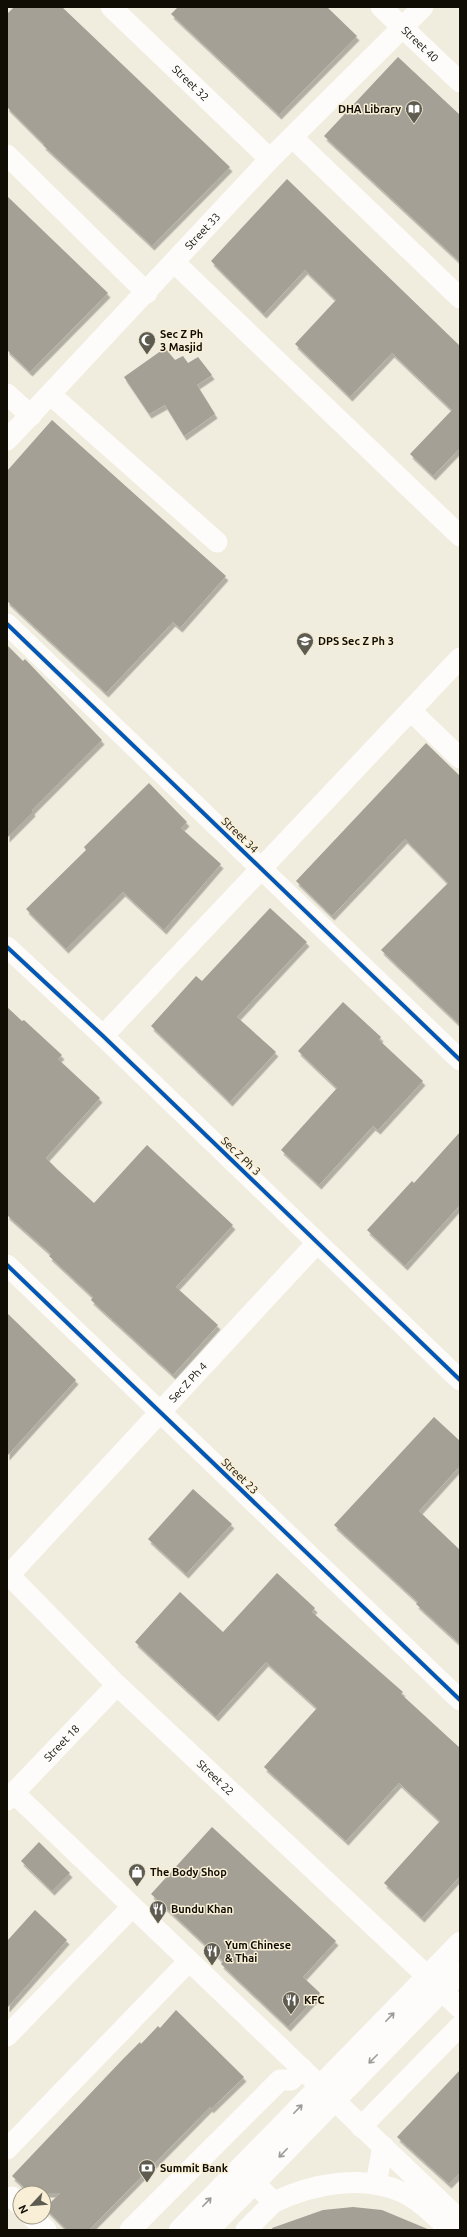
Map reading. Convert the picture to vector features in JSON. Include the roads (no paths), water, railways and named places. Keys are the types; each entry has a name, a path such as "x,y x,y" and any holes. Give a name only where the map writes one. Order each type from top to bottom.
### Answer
{"main road":[{"path":"180,2230 327,2093 435,1984 460,1943"},
{"path":"435,1984 460,1972"},
{"path":"208,2230 254,2183 327,2093"}],"street":[{"name":"Street 32","path":"111,7 270,160"},
{"name":"Street 40","path":"381,7 460,82"},
{"name":"Street 33","path":"7,440 147,293 292,137 423,7"},
{"path":"292,137 460,298"},
{"path":"7,156 147,293"},
{"path":"175,263 460,536"},
{"path":"7,394 31,416"},
{"path":"51,395 217,542"},
{"name":"Street 34","path":"7,624 460,1060"},
{"path":"103,1036 460,658"},
{"path":"411,711 460,758"},
{"name":"Sec Z Ph 3","path":"7,947 103,1036 460,1380"},
{"name":"Sec Z Ph 4","path":"8,1574 317,1243"},
{"name":"Street 23","path":"7,1265 460,1700"},
{"name":"Street 22","path":"8,1574 117,1685 460,2008"},
{"name":"Street 18","path":"10,1796 117,1685"},
{"path":"10,1796 132,1907 460,2220"},
{"path":"7,2036 132,1907"},
{"path":"7,2149 189,1961"},
{"path":"361,2127 460,2026"},
{"path":"130,2230 280,2080 291,2080 302,2068"},
{"path":"376,2184 383,2146"},
{"path":"246,2230 274,2202 305,2189 360,2182 376,2184 402,2192 424,2206 450,2230"},
{"path":"254,2183 274,2202"}],"place":[{"name":"DHA Library","path":"414,124"},
{"name":"Sec Z Ph 3 Masjid","path":"147,355"},
{"name":"DPS Sec Z Ph 3","path":"305,656"},
{"name":"The Body Shop","path":"137,1887"},
{"name":"Bundu Khan","path":"158,1924"},
{"name":"Yum Chinese & Thai","path":"212,1966"},
{"name":"KFC","path":"291,2015"},
{"name":"Summit Bank","path":"147,2183"}]}
